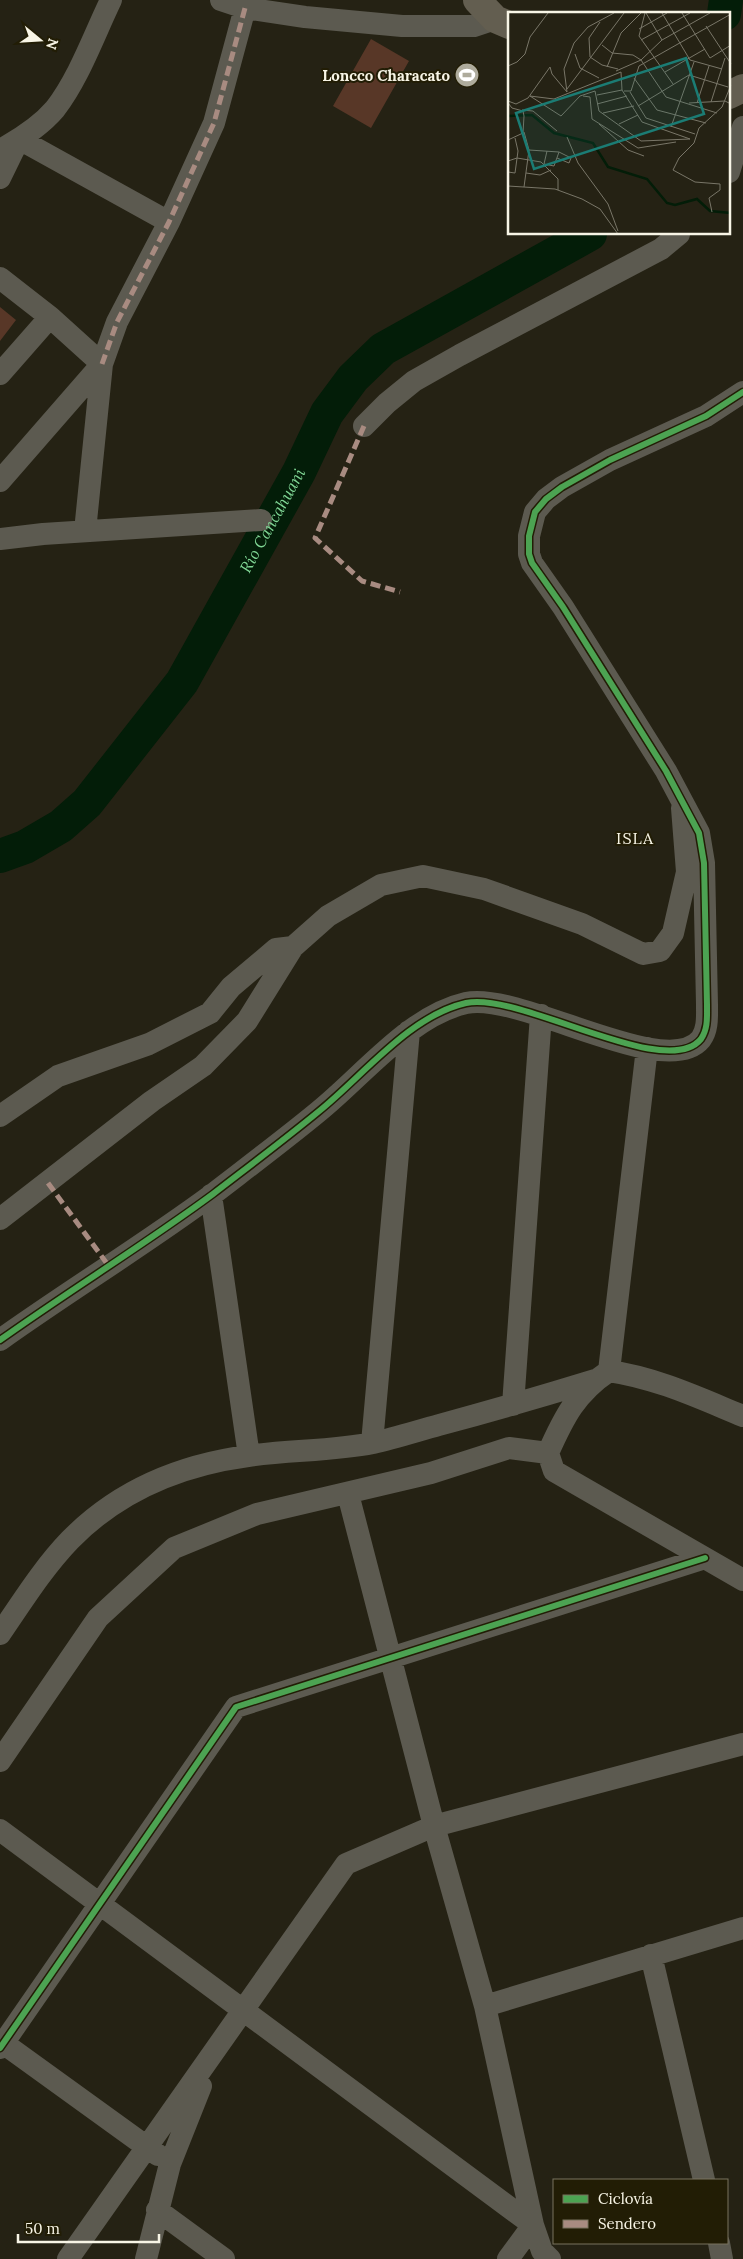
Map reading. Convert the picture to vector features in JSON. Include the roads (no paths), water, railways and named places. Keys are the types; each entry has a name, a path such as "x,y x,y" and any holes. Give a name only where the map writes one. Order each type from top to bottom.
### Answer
{"main road":[{"path":"730,94 743,88"}],"street":[{"path":"0,150 20,139 54,110 68,89 111,0"},
{"path":"221,0 244,8 305,17 402,26 474,26 494,15"},
{"path":"85,531 102,364 117,322 169,222 214,123 244,8"},
{"path":"730,169 743,127"},
{"path":"0,178 20,139"},
{"path":"20,139 169,222"},
{"path":"364,426 387,403 414,381 661,249 678,235"},
{"path":"0,278 50,316 102,364"},
{"path":"0,374 50,316"},
{"path":"0,481 102,364"},
{"path":"0,1340 211,1195 320,1111 409,1031 451,1008 466,1003 492,1003 541,1015 603,1037 662,1050 685,1049 700,1039 705,1032 707,1022 702,844 699,832 666,772 563,607 532,563 529,554 530,527 532,518 540,505 562,487 610,460 706,416 743,392"},
{"path":"0,539 85,531 261,520"},
{"path":"0,1219 152,1101 203,1066 247,1021 293,947 328,916 381,885 422,876 493,892 582,924 643,954 660,951 674,933 687,872 681,800"},
{"path":"0,1116 58,1076 149,1044 210,1013 231,987 276,949 293,947"},
{"path":"513,1405 541,1015"},
{"path":"372,1443 409,1031"},
{"path":"647,1048 602,1375 573,1403 548,1453 554,1471 743,1580"},
{"path":"211,1195 248,1456"},
{"path":"0,1634 49,1564 70,1540 102,1513 129,1495 166,1476 187,1468 248,1456 372,1443 513,1405 602,1375 639,1375 667,1384 743,1416"},
{"path":"0,1761 98,1618 174,1548 257,1514 348,1494 430,1473 509,1448 548,1453"},
{"path":"348,1494 434,1826 485,2006 533,2225 542,2251 550,2259"},
{"path":"170,2164 2,2045 236,1707 705,1558"},
{"path":"68,2259 346,1864 434,1826 743,1744"},
{"path":"0,1830 533,2225"},
{"path":"485,2006 743,1928"},
{"path":"651,1955 704,2179"},
{"path":"146,2259 170,2164 215,2050"},
{"path":"157,2210 224,2259"},
{"path":"508,2259 533,2225"},
{"path":"719,2244 722,2259"}],"waterway":[{"name":"Río Cancahuani","path":"724,12 726,0"},
{"name":"Río Cancahuani","path":"0,856 25,847 61,826 87,803 182,682 299,472 327,413 353,378 383,349 588,235"}],"place":[{"name":"Loncco Characato","path":"467,75"}],"district":[{"name":"ISLA","path":"635,838"}]}
